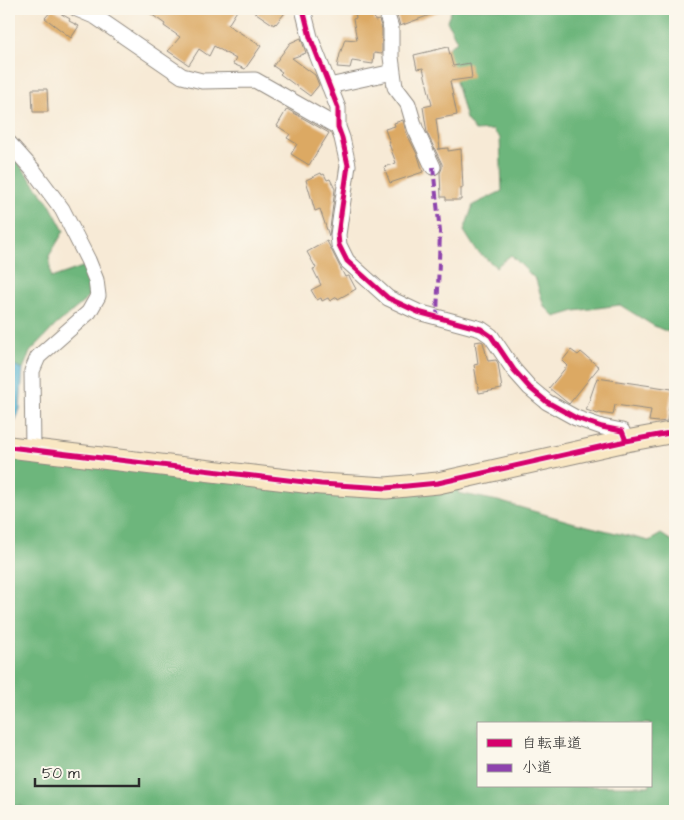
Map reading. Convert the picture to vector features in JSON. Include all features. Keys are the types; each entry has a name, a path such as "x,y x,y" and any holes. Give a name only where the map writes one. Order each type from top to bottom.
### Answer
{"street":[{"path":"77,9 96,17 182,76 202,81 255,80 338,127"},
{"path":"303,9 310,37 338,108 338,127 348,165 338,235 339,245 347,261 388,298 418,312 481,329 491,336 514,370 530,388 547,402 576,418 602,427 622,431 626,441"},
{"path":"385,9 391,28 391,58 395,87 408,104 416,128 433,166"},
{"path":"329,86 393,72"},
{"path":"9,143 33,170 62,209 88,260 96,280 98,296 89,312 38,357 32,371 33,450"},
{"path":"9,447 321,484 386,488 438,483 626,441 675,432"}],"green space":[{"path":"452,9 675,9 675,335 654,326 620,305 575,311 555,317 544,306 536,280 511,255 496,267 476,250 464,231 473,205 502,191 500,138 493,130 475,131 466,119 447,49 457,41 447,21"},
{"path":"9,151 49,203 64,231 49,256 51,278 85,266 92,286 87,299 56,325 30,352 23,369 9,363"},
{"path":"9,455 459,485 458,493 498,501 575,523 649,541 661,534 675,543 675,811 34,811 20,806 9,805"},
{"path":"9,805 20,806 34,811 9,811"}],"water":[{"path":"9,363 23,369 20,409 15,422 9,421"}],"building":[{"path":"53,9 79,26 71,38 45,18"},
{"path":"144,9 238,9 228,25 261,46 245,69 233,64 236,59 214,46 209,56 199,49 189,65 168,51 180,37"},
{"path":"250,9 288,9 274,25"},
{"path":"354,9 373,9 375,21 379,20 382,29 382,54 374,53 373,64 352,61 350,68 337,67 345,39 357,40 353,19 356,18"},
{"path":"403,9 446,9 400,26 396,11"},
{"path":"301,38 306,53 292,58 315,75 319,85 310,96 280,74 282,72 273,66 290,43"},
{"path":"448,47 453,66 470,63 472,78 450,81 457,115 436,119 440,149 448,148 448,151 461,149 463,188 461,188 461,200 446,200 446,197 441,197 440,173 442,164 427,133 423,107 432,105 423,68 417,69 414,55"},
{"path":"32,89 47,89 48,112 33,112"},
{"path":"287,109 329,133 309,165 291,154 297,144 287,138 290,134 277,126"},
{"path":"403,120 406,132 418,156 423,172 390,183 384,167 396,163 385,129 395,126 394,123"},
{"path":"321,173 322,175 324,174 327,180 330,179 335,189 329,236 320,209 315,211 306,180"},
{"path":"327,241 345,277 349,276 356,289 338,299 337,297 330,301 328,298 322,301 321,298 317,300 311,290 321,285 313,269 316,268 307,252"},
{"path":"475,342 483,342 488,361 496,360 498,363 502,389 479,393 474,365 478,364"},
{"path":"571,350 578,355 581,352 599,367 569,404 549,388 567,366 562,361"},
{"path":"597,378 672,389 667,421 649,421 651,410 615,405 613,415 598,414 586,410"}],"marked path":[{"path":"433,167 440,232 437,317"}],"cycle path":[{"path":"303,9 310,37 338,108 338,127 348,165 338,235 339,245 347,261 388,298 418,312 481,329 491,336 514,370 530,388 547,402 576,418 602,427 622,431 626,441"},
{"path":"9,447 321,484 386,488 438,483 626,441 675,432"}]}
